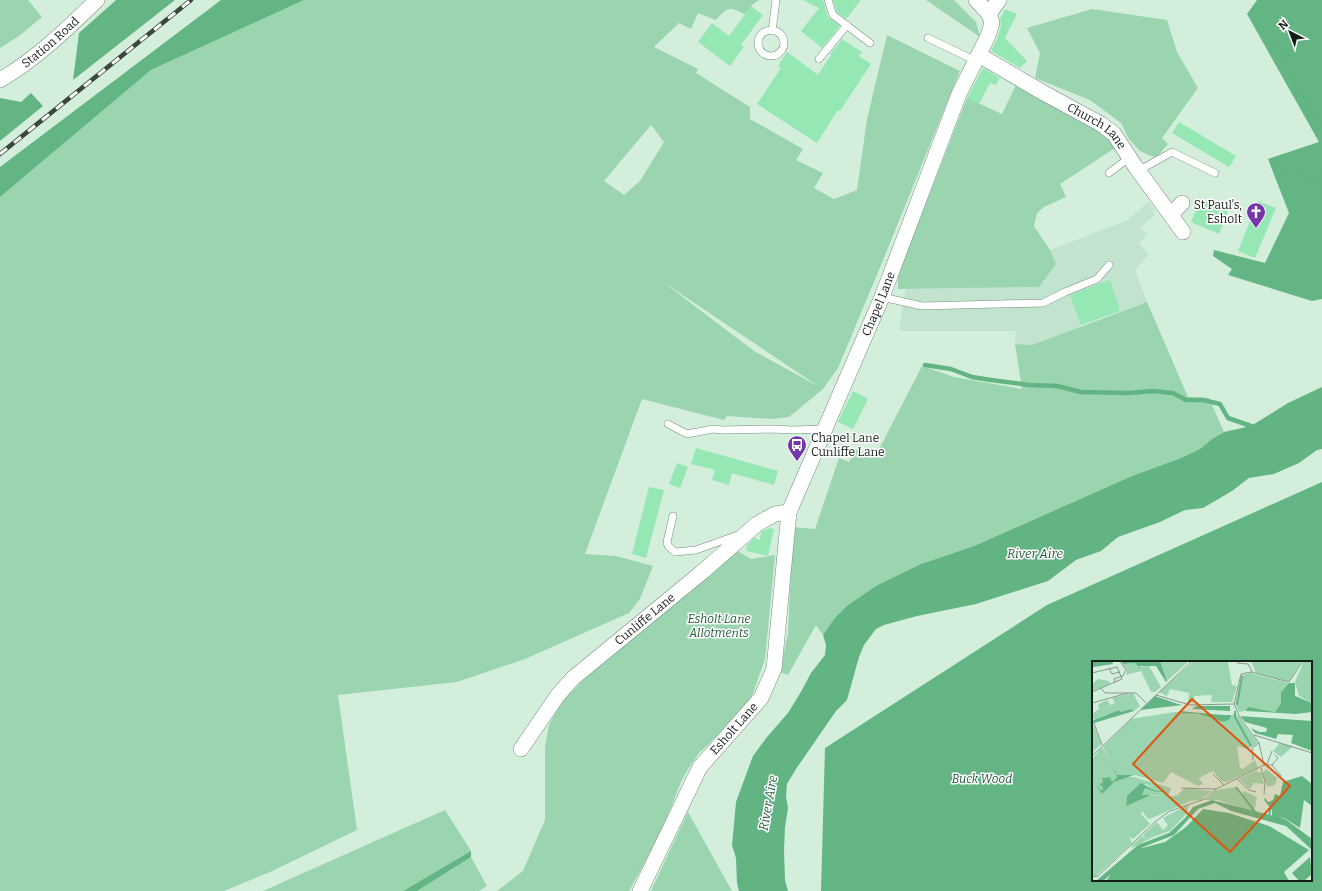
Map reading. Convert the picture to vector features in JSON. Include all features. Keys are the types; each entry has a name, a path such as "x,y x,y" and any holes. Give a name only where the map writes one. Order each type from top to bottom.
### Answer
{"street":[{"name":"Station Road","path":"0,80 64,32 97,0"},
{"path":"976,0 989,14 998,0"},
{"name":"Chapel Lane","path":"785,553 789,512 882,297 959,94 988,36 992,23 989,14"},
{"name":"Church Lane","path":"977,58 1101,124 1114,134 1138,171 1183,232"},
{"path":"1170,215 1182,203"},
{"name":"Cunliffe Lane","path":"521,749 558,695 572,679 701,573 757,524 775,514 789,512"},
{"name":"Esholt Lane","path":"640,891 700,767 761,698 774,669 785,553"}],"lane":[{"path":"772,31 776,0"},
{"path":"828,0 833,15 870,43"},
{"path":"818,59 847,25"},
{"path":"928,38 977,58"},
{"path":"1138,171 1172,152 1215,173"},
{"path":"1109,173 1129,158"},
{"path":"882,297 922,306 1043,303 1097,279 1109,265"},
{"path":"668,424 686,434 713,429 824,429"},
{"path":"673,516 667,542 668,546 675,552 696,550 747,532"}],"shaded area":[{"path":"1148,202 1155,209 1152,211 1155,215 1141,227 1147,235 1139,243 1149,254 1135,270 1147,302 1081,325 1073,330 1032,345 1015,344 1016,331 899,331 906,289 1039,287 1056,264 1050,250 1128,220"}],"green space":[{"path":"0,0 28,0 42,17 19,36 0,48"},
{"path":"116,0 175,0 73,80 79,33"},
{"path":"221,0 304,0 151,70 0,197 0,167"},
{"path":"304,0 759,0 751,6 745,14 729,9 723,12 716,20 698,13 691,29 679,23 654,47 698,69 696,73 750,107 750,119 803,149 796,160 823,173 814,188 834,199 857,190 867,119 887,35 960,71 838,368 823,389 789,417 772,419 727,416 724,420 642,399 585,554 616,556 653,566 640,599 629,613 525,659 457,682 338,695 357,830 270,872 224,891 0,891 0,197 151,70","holes":["651,125 664,142 640,181 624,195 604,181","667,285 669,286 818,386 754,351"]},
{"path":"926,0 954,0 976,22 980,37"},
{"path":"1257,0 1322,0 1322,299 1312,301 1228,275 1232,269 1213,256 1214,250 1265,263 1289,213 1268,159 1319,142 1247,14"},
{"path":"1092,9 1167,20 1177,52 1198,88 1162,138 1168,144 1156,158 1140,151 1129,139 1121,123 1090,100 1035,78 1040,53 1027,28"},
{"path":"1016,85 1094,128 1107,137 1115,148 1060,184 1066,197 1044,207 1037,213 1034,226 1050,250 1056,264 1039,287 898,289 898,275 967,98 1002,114"},
{"path":"31,93 43,106 0,141 0,98 21,102"},
{"path":"1147,302 1188,397 1209,398 1224,432 1212,439 1200,449 1181,458 1132,476 974,546 921,564 834,619 823,635 816,625 788,675 780,672 788,633 793,527 815,529 839,458 849,462 856,450 876,455 922,366 954,377 1022,389 1015,344 1032,345"},
{"name":"Buck Wood","path":"1322,482 1322,891 821,891 825,748 1047,605"},
{"name":"Esholt Lane Allotments","path":"734,549 751,559 775,555 765,659 751,699 731,723 699,753 688,769 653,847 629,891 497,891 523,871 545,820 545,747 549,725 557,710 567,696 607,657"},
{"path":"445,810 471,851 403,891 263,891"},
{"path":"688,812 732,891 651,891"},
{"path":"471,851 471,857 417,891 403,891"},
{"path":"471,857 487,886 479,891 417,891"}],"water":[{"name":"River Aire","path":"1322,387 1322,449 1317,450 1299,463 1274,474 1249,478 1232,491 1203,508 1185,510 1160,522 1118,537 1101,551 1076,560 1048,581 976,604 917,616 884,625 876,629 864,645 859,657 847,700 836,711 787,784 786,796 788,808 784,850 785,880 788,891 739,891 737,883 736,858 732,845 736,802 753,756 788,713 811,673 825,655 826,645 823,635 834,619 847,606 876,586 921,564 974,546 1132,476 1181,458 1200,449 1212,439 1224,432 1251,426 1288,403"}],"building":[{"path":"803,0 823,0 828,17 840,26 822,48 801,31 819,8"},
{"path":"833,0 861,0 846,19 837,12"},
{"path":"751,6 763,15 741,45 744,47 730,66 698,42 712,23 729,36"},
{"path":"1005,9 1017,14 1005,38 1027,61 1020,68 991,51 997,39 1001,26 1000,19"},
{"path":"842,39 862,52 859,56 871,64 840,111 838,110 817,143 757,104 781,68 778,66 787,52 818,75 831,55 830,54"},
{"path":"983,68 1000,78 996,85 990,83 979,104 967,98"},
{"path":"1179,122 1236,156 1229,167 1172,133"},
{"path":"1201,199 1228,211 1219,234 1191,222"},
{"name":"St Paul's, Esholt","path":"1258,201 1276,208 1255,258 1238,251"},
{"path":"1110,280 1120,311 1081,325 1070,295"},
{"path":"853,391 868,399 853,429 838,422"},
{"path":"696,448 778,471 774,485 732,473 729,485 712,480 715,470 691,464"},
{"path":"677,463 688,467 680,488 669,484"},
{"path":"649,487 664,490 646,558 632,554"},
{"path":"769,528 774,529 768,556 746,551 747,545 754,538 760,540 761,532"}],"waterway":[{"path":"1274,36 1312,110 1322,126"},
{"path":"1273,165 1313,179 1319,174 1322,185 1322,193"},
{"path":"925,365 951,369 972,377 1029,385 1057,386 1081,392 1128,393 1153,391 1173,393 1186,400 1203,400 1220,404 1228,418 1251,426"}],"railway":[{"path":"0,154 191,0"}],"place":[{"name":"St Paul's, Esholt","path":"1256,229"},
{"name":"Chapel Lane Cunliffe Lane","path":"797,462"}]}
